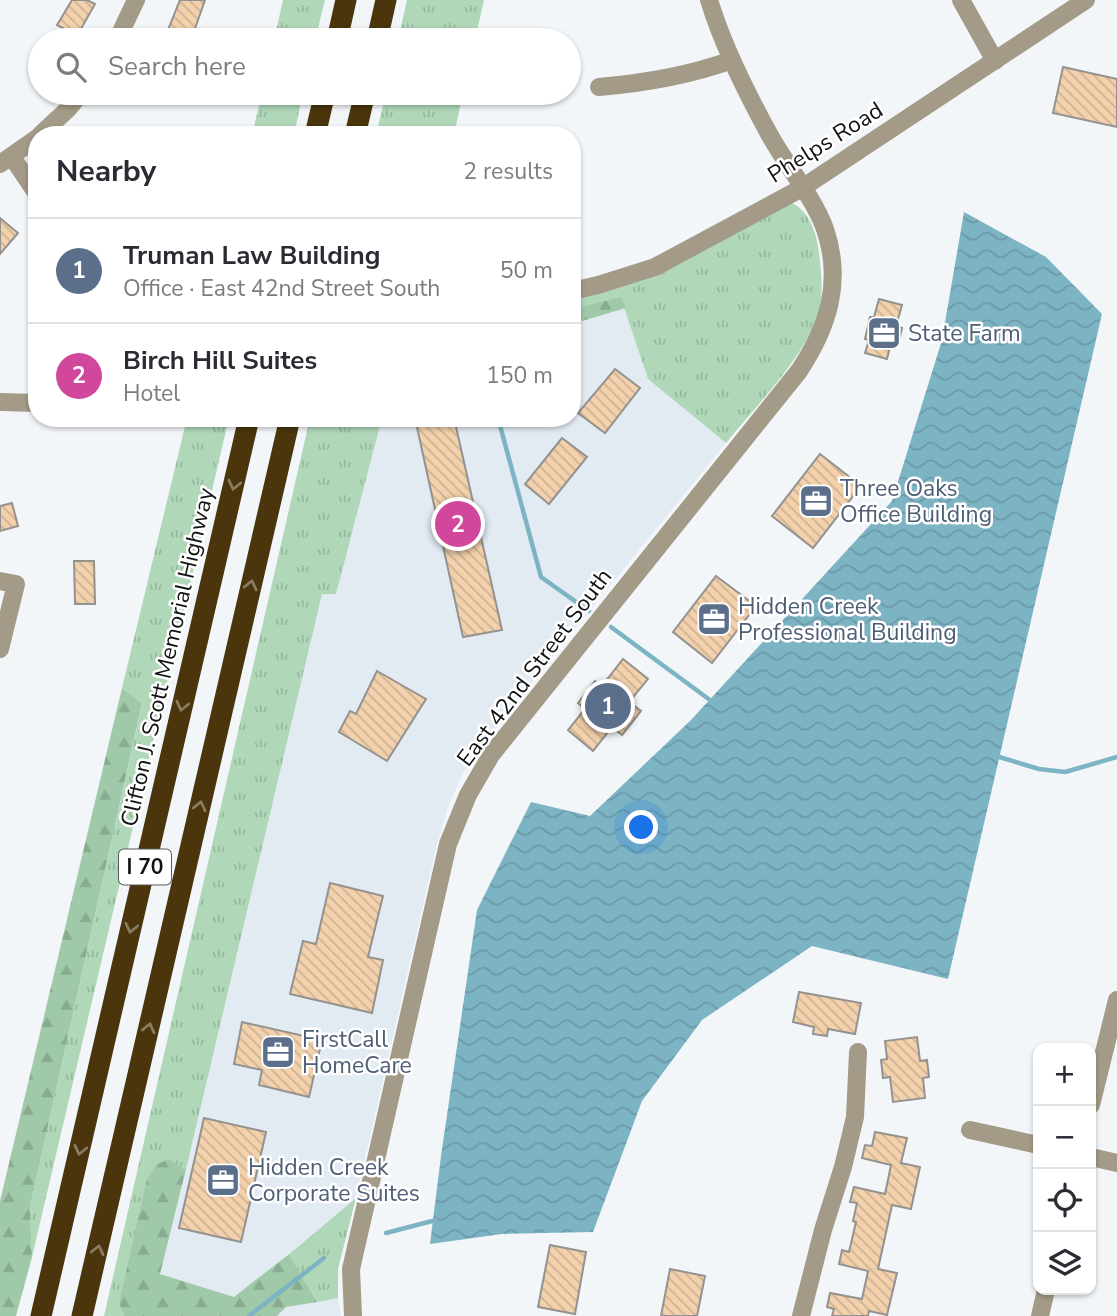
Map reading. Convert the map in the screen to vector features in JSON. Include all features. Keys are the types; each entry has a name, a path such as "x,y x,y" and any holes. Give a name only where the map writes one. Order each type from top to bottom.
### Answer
{"highway":[{"path":"340,28 346,0"},
{"path":"380,28 386,0"},
{"path":"317,126 322,105"},
{"path":"357,126 362,105"},
{"name":"Clifton J. Scott Memorial Highway","path":"41,1316 247,427"},
{"name":"I 70","path":"82,1316 288,427"}],"street":[{"path":"123,28 136,0"},
{"name":"East 42nd Street South","path":"353,1316 351,1269 448,844 468,795 491,755 799,371 816,345 830,308 833,267 824,229 768,133 732,60 709,0"},
{"path":"961,0 995,61"},
{"name":"Phelps Road","path":"581,288 655,267 802,188 1086,0"},
{"path":"599,88 642,84 694,74 732,60"},
{"path":"49,126 71,105"},
{"path":"28,144 6,160 28,184"},
{"path":"0,402 28,403"},
{"path":"0,649 8,582"},
{"path":"1096,1085 1117,1000"},
{"path":"801,1316 822,1230 843,1167 855,1117 858,1052"},
{"path":"970,1130 1033,1144"},
{"path":"1096,1158 1117,1163"},
{"path":"1040,1316 1045,1295"}],"shaded area":[{"path":"626,308 648,379 726,443 509,710 462,775 448,807 436,848 356,1198 234,1298 160,1274 322,594 336,593 380,427 581,427 581,321"},
{"path":"338,1298 341,1316 277,1316 286,1307"}],"green space":[{"path":"283,0 325,0 318,28 277,28"},
{"path":"407,0 484,0 478,28 401,28"},
{"path":"259,105 300,105 296,126 254,126"},
{"path":"383,105 460,105 456,126 378,126"},
{"path":"792,203 804,212 816,238 821,293 815,323 794,359 726,443 648,379 621,298 581,307 581,294"},
{"path":"621,297 626,308 581,321 581,307"},
{"path":"185,427 227,427 32,1257 30,1207 142,705 122,688"},
{"path":"308,427 380,427 336,594 322,594 186,1169 167,1159 119,1303 124,1316 104,1316"},
{"path":"122,688 142,704 30,1207 32,1257 16,1316 0,1316 0,1201"},
{"path":"168,1159 186,1169 160,1274 234,1297 289,1254 317,1302 286,1307 277,1316 124,1316 119,1303 147,1179 156,1165"},
{"path":"356,1198 338,1269 338,1298 317,1302 289,1254"}],"water":[{"path":"964,212 1046,257 1102,314 948,979 812,946 702,1020 642,1101 593,1232 502,1234 430,1244 477,910 531,802 590,816 691,720 892,501 942,340"}],"building":[{"path":"72,0 87,0 95,4 82,28 62,28 57,25"},
{"path":"180,0 205,0 195,28 169,28"},
{"path":"1063,67 1117,79 1117,127 1053,113"},
{"path":"0,218 18,233 0,254"},
{"name":"State Farm","path":"879,299 902,305 896,326 902,328 899,341 892,339 887,359 865,353 869,340 865,339 870,317 874,317"},
{"path":"615,369 640,388 605,433 581,415 581,409"},
{"path":"417,427 456,427 502,630 463,637"},
{"path":"562,438 587,457 549,504 525,484"},
{"name":"Three Oaks Office Building","path":"820,454 861,486 813,548 772,516"},
{"path":"12,503 18,526 0,531 0,506"},
{"path":"74,561 94,561 95,604 75,604"},
{"name":"Hidden Creek Professional Building","path":"716,576 756,606 712,663 673,632"},
{"path":"623,659 648,679 629,702 641,711 622,735 612,727 593,751 568,730 585,709 578,703 595,681 602,686"},
{"path":"377,671 426,699 387,761 339,732 350,711 356,714"},
{"path":"330,883 383,896 368,957 383,960 372,1013 290,994 303,941 316,944"},
{"path":"799,992 861,1003 855,1034 828,1029 827,1036 813,1034 814,1027 793,1022"},
{"name":"FirstCall HomeCare","path":"242,1022 322,1040 309,1097 259,1085 262,1070 234,1064"},
{"path":"917,1037 920,1061 927,1060 929,1077 923,1078 925,1098 893,1102 890,1077 883,1078 881,1060 887,1059 885,1041"},
{"name":"Hidden Creek Corporate Suites","path":"204,1118 266,1132 241,1242 179,1228"},
{"path":"875,1132 907,1138 901,1163 920,1167 911,1209 892,1205 878,1269 897,1273 887,1315 869,1311 868,1316 832,1316 834,1309 827,1307 830,1293 862,1299 868,1271 839,1264 842,1250 849,1252 856,1222 853,1221 857,1203 850,1202 854,1187 885,1194 891,1165 862,1158 865,1145 872,1146"},
{"path":"550,1245 586,1252 575,1314 538,1307"},
{"path":"670,1269 705,1276 697,1316 661,1316"}],"waterway":[{"path":"500,427 541,577 589,611"},
{"path":"611,627 714,703"},
{"path":"996,756 1039,769 1065,772 1117,757"},
{"path":"386,1233 436,1220"},
{"path":"249,1316 324,1258"}],"place":[{"name":"State Farm","path":"884,333"},
{"name":"Three Oaks Office Building","path":"816,501"},
{"name":"Birch Hill Suites","path":"458,524"},
{"name":"Hidden Creek Professional Building","path":"714,619"},
{"name":"Truman Law Building","path":"608,706"},
{"name":"FirstCall HomeCare","path":"278,1052"},
{"name":"Hidden Creek Corporate Suites","path":"223,1180"}]}
